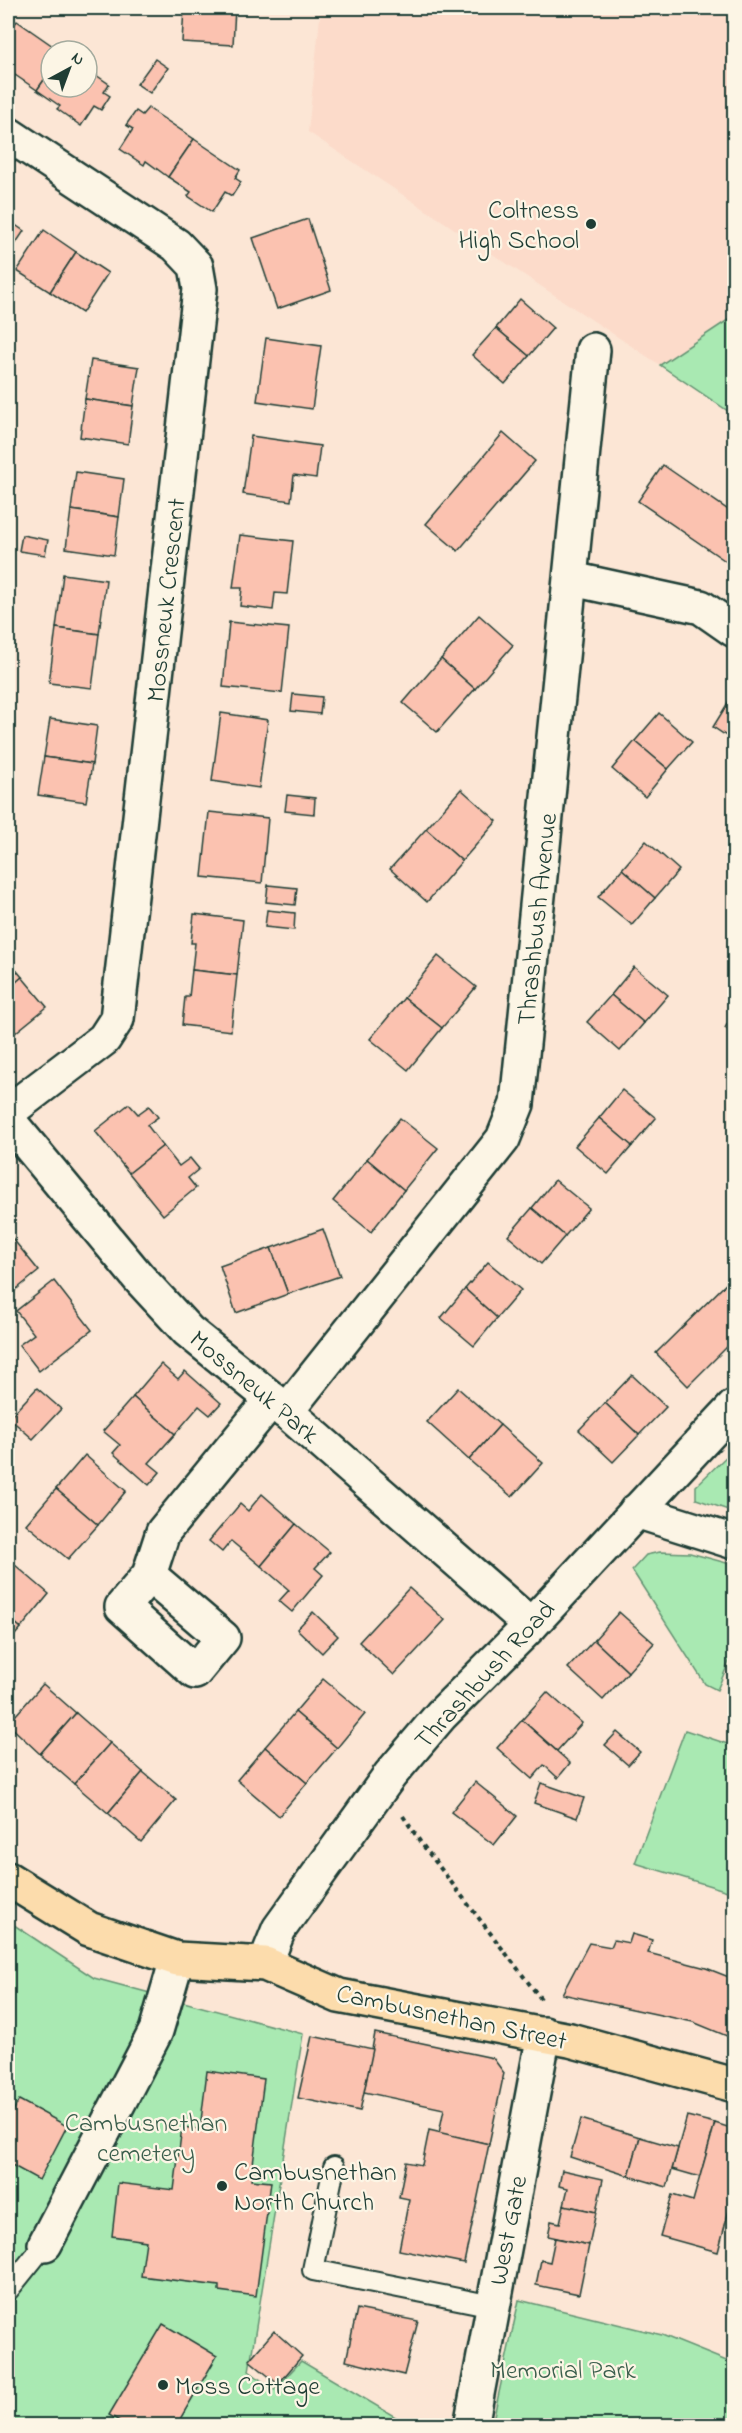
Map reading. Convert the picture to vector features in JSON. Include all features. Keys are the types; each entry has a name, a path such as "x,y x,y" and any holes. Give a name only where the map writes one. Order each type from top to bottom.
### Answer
{"main road":[{"name":"Cambusnethan Street","path":"8,1879 89,1929 177,1959 265,1964 339,1996 557,2037 735,2085"}],"street":[{"name":"Mossneuk Crescent","path":"8,134 176,245 196,266 200,289 117,1019 104,1039 8,1112"},
{"name":"Thrashbush Avenue","path":"149,1575 163,1532 279,1406 503,1139 517,1104 572,579 593,350"},
{"path":"572,579 701,607 735,630"},
{"name":"Mossneuk Park","path":"8,1120 162,1305 188,1331 279,1406 531,1625"},
{"name":"Thrashbush Road","path":"265,1964 279,1929 390,1775 441,1715 531,1625 735,1407"},
{"path":"636,1511 735,1542"},
{"path":"45,2244 156,2031 177,1959"},
{"name":"West Gate","path":"471,2426 493,2306 557,2037"}],"lane":[{"path":"334,2167 313,2270 493,2306"},
{"path":"8,2290 45,2244"}],"path":[{"path":"390,1775 403,1819 538,1994 557,2037"}],"shaded area":[{"name":"Coltness High School","path":"321,8 734,8 734,316 660,365 308,132"}],"green space":[{"path":"734,316 734,415 660,365"},
{"path":"734,1449 734,1512 696,1499 696,1486"},
{"path":"660,1552 690,1553 734,1565 734,1650 717,1690 705,1684 632,1570 646,1555"},
{"path":"685,1730 734,1746 734,1893 635,1863"},
{"name":"Cambusnethan cemetery","path":"8,1921 94,1978 303,2034 249,2371 274,2390 301,2361 409,2425 8,2425"},
{"name":"Memorial Park","path":"519,2300 662,2335 734,2364 734,2425 492,2425"}],"building":[{"path":"184,8 235,8 233,45 182,42"},
{"path":"17,21 43,39 39,39 39,87 37,90 15,75 13,79 8,75 8,27 11,29"},
{"path":"155,59 168,68 150,93 137,84"},
{"path":"99,77 109,84 104,92 110,96 101,110 94,106 81,126 57,109 60,106 50,99 99,99"},
{"path":"148,108 194,139 168,177 146,161 144,165 120,149 133,129 126,125 136,111 142,115"},
{"path":"194,139 240,170 235,178 241,182 232,196 225,192 212,212 188,196 191,192 168,177"},
{"path":"308,219 331,290 277,309 253,238"},
{"path":"11,222 24,231 8,255 8,228"},
{"path":"44,230 76,252 50,292 17,271"},
{"path":"76,252 108,273 82,313 50,292"},
{"path":"520,299 553,328 529,356 496,328"},
{"path":"496,328 529,356 505,384 472,355"},
{"path":"266,338 321,346 312,409 257,401"},
{"path":"91,360 139,367 133,406 85,399"},
{"path":"85,399 133,406 128,444 80,437"},
{"path":"503,433 535,461 458,551 426,524"},
{"path":"251,436 320,446 316,478 294,475 291,501 243,494"},
{"path":"663,465 734,514 734,550 727,562 638,501"},
{"path":"76,472 124,479 119,517 71,510"},
{"path":"71,510 119,517 114,555 66,548"},
{"path":"22,535 48,540 45,555 19,551"},
{"path":"240,535 293,541 287,594 275,593 273,610 240,606 242,588 233,588"},
{"path":"63,574 106,580 99,634 56,628"},
{"path":"479,615 513,645 475,689 441,659"},
{"path":"229,622 289,628 282,693 223,687"},
{"path":"56,628 99,634 92,688 49,683"},
{"path":"441,659 475,689 437,732 403,703"},
{"path":"734,693 734,741 713,727"},
{"path":"293,694 322,697 320,714 291,711"},
{"path":"221,713 268,720 259,788 212,781"},
{"path":"659,713 692,742 668,769 635,741"},
{"path":"50,719 97,726 92,764 44,757"},
{"path":"635,741 668,769 645,797 612,769"},
{"path":"44,757 92,764 86,802 38,795"},
{"path":"461,789 497,821 462,861 426,829"},
{"path":"287,795 315,798 314,814 285,811"},
{"path":"209,812 268,818 262,883 202,877"},
{"path":"426,829 462,861 427,902 390,869"},
{"path":"646,841 679,870 655,898 622,869"},
{"path":"622,869 655,898 632,925 598,897"},
{"path":"268,885 297,888 295,905 266,902"},
{"path":"267,910 295,913 294,930 265,927"},
{"path":"194,914 243,920 237,975 192,970 195,943 191,943"},
{"path":"438,956 476,987 442,1028 404,998"},
{"path":"8,960 22,977 8,989"},
{"path":"634,967 668,995 644,1023 611,995"},
{"path":"192,970 237,975 231,1031 182,1025 185,997 189,997"},
{"path":"22,977 47,1007 15,1033 8,1024 8,989"},
{"path":"611,995 644,1023 620,1051 587,1022"},
{"path":"404,998 442,1028 408,1070 370,1039"},
{"path":"734,1012 734,1034 725,1028"},
{"path":"622,1090 656,1118 632,1146 599,1118"},
{"path":"129,1104 138,1114 149,1106 158,1117 147,1125 163,1146 129,1173 95,1131"},
{"path":"400,1118 438,1148 404,1190 367,1159"},
{"path":"599,1118 632,1146 608,1174 575,1146"},
{"path":"163,1146 179,1166 190,1158 199,1169 188,1178 196,1188 163,1215 129,1173"},
{"path":"367,1159 404,1190 371,1232 333,1201"},
{"path":"555,1180 589,1208 565,1236 532,1208"},
{"path":"532,1208 565,1236 541,1264 508,1236"},
{"path":"323,1229 340,1276 288,1294 271,1248"},
{"path":"8,1233 39,1271 8,1296"},
{"path":"271,1248 288,1294 236,1313 220,1266"},
{"path":"488,1262 521,1290 497,1318 465,1289"},
{"path":"731,1279 734,1283 734,1340 688,1386 656,1353"},
{"path":"54,1281 92,1330 39,1371 19,1345 34,1334 16,1311"},
{"path":"465,1289 497,1318 474,1346 441,1318"},
{"path":"161,1364 178,1379 185,1371 221,1403 210,1415 199,1406 175,1434 133,1397"},
{"path":"632,1375 666,1407 639,1435 605,1403"},
{"path":"37,1388 61,1409 33,1439 9,1418"},
{"path":"458,1388 500,1425 469,1460 427,1422"},
{"path":"133,1397 175,1434 149,1463 160,1472 149,1485 113,1453 120,1445 103,1431"},
{"path":"605,1403 639,1435 613,1462 579,1430"},
{"path":"500,1425 543,1463 512,1497 469,1460"},
{"path":"85,1455 126,1491 98,1525 56,1489"},
{"path":"56,1489 98,1525 68,1559 26,1524"},
{"path":"262,1494 296,1524 261,1566 231,1541 222,1552 209,1541 240,1504 248,1511"},
{"path":"296,1524 330,1552 315,1568 323,1575 292,1612 279,1601 289,1590 261,1566"},
{"path":"8,1559 49,1594 21,1628 8,1617"},
{"path":"409,1588 445,1620 394,1675 359,1642"},
{"path":"313,1612 338,1636 322,1653 297,1629"},
{"path":"619,1612 654,1643 628,1672 594,1640"},
{"path":"8,1617 21,1628 8,1643"},
{"path":"594,1640 628,1672 603,1700 568,1668"},
{"path":"323,1679 365,1714 337,1748 295,1712"},
{"path":"43,1684 76,1713 40,1754 8,1724"},
{"path":"547,1692 582,1723 557,1751 522,1720"},
{"path":"295,1712 337,1748 307,1783 265,1747"},
{"path":"76,1713 110,1743 74,1784 40,1754"},
{"path":"522,1720 570,1763 558,1778 544,1765 532,1779 497,1748"},
{"path":"617,1732 640,1752 628,1765 605,1745"},
{"path":"110,1743 143,1772 108,1813 74,1784"},
{"path":"265,1747 307,1783 279,1816 237,1780"},
{"path":"143,1772 176,1800 141,1842 108,1813"},
{"path":"475,1782 517,1816 494,1845 451,1812"},
{"path":"541,1783 584,1798 577,1818 534,1803"},
{"path":"632,1934 652,1940 648,1953 706,1968 734,1979 734,2039 693,2022 562,1994 589,1943 611,1947 614,1940 629,1943"},
{"path":"375,2033 493,2058 504,2073 489,2144 439,2133 444,2109 364,2092"},
{"path":"312,2036 373,2049 360,2111 298,2098"},
{"name":"Cambusnethan North Church","path":"207,2071 264,2079 251,2180 271,2182 256,2296 219,2291 219,2286 141,2276 146,2241 112,2236 118,2183 174,2190 182,2127 200,2129"},
{"path":"19,2100 67,2126 39,2180 8,2163 8,2121"},
{"path":"687,2116 715,2123 700,2177 672,2169"},
{"path":"581,2119 640,2137 629,2176 570,2157"},
{"path":"715,2123 734,2129 734,2191 718,2252 660,2236 672,2195 693,2201"},
{"path":"429,2130 489,2144 464,2263 399,2250 409,2199 399,2197 406,2162 422,2165"},
{"path":"640,2137 678,2148 667,2187 629,2176"},
{"path":"562,2170 603,2179 596,2212 564,2205 568,2188 559,2186"},
{"path":"564,2205 596,2212 589,2245 548,2236 551,2221 560,2223"},
{"path":"555,2238 589,2245 579,2294 536,2285 541,2260 550,2262"},
{"path":"357,2309 418,2321 404,2375 346,2361"},
{"name":"Moss Cottage","path":"163,2324 217,2356 176,2426 128,2426 109,2415"},
{"path":"274,2331 302,2356 278,2384 249,2360"}],"place":[{"name":"Coltness High School","path":"591,224"},
{"name":"Cambusnethan North Church","path":"222,2186"},
{"name":"Moss Cottage","path":"163,2385"}]}
